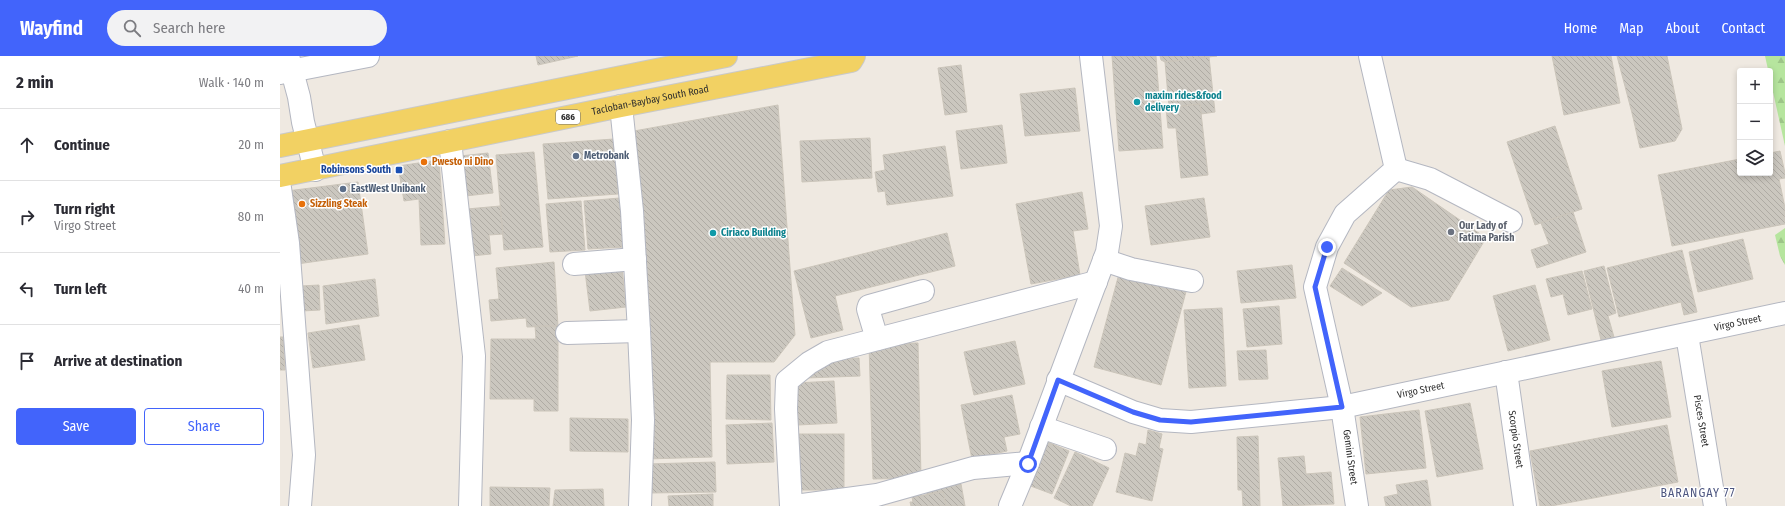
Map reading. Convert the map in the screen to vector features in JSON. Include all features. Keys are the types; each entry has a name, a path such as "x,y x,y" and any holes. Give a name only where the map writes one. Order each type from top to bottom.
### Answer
{"main road":[{"path":"280,146 726,56"},
{"name":"Tacloban-Baybay South Road","path":"280,176 621,106 852,61 854,56"}],"street":[{"path":"314,170 300,97 286,67 368,56"},
{"path":"1010,506 1028,464 1058,380 1107,252 1111,226 1091,56"},
{"path":"1370,56 1396,169 1430,179 1512,221"},
{"path":"621,106 640,331 643,420 640,506"},
{"path":"450,141 474,356 470,506"},
{"name":"Gemini Street","path":"1357,506 1342,407 1315,287 1327,247 1345,214 1396,169"},
{"path":"280,188 288,243 304,454 300,506"},
{"path":"574,264 635,259"},
{"path":"1104,260 1132,269 1192,281"},
{"path":"792,506 786,409 787,381 809,363 828,352 1096,282"},
{"path":"877,339 868,309 869,306 924,292"},
{"name":"Virgo Street","path":"1058,380 1133,412 1160,420 1191,422 1342,407 1785,313"},
{"path":"567,333 640,331"},
{"name":"Pisces Street","path":"1687,335 1715,506"},
{"name":"Scorpio Street","path":"1506,372 1526,506"},
{"path":"1041,427 1106,448"},
{"path":"795,506 877,495 973,468 1028,464"}],"green space":[{"path":"1765,56 1785,56 1785,146 1773,92 1773,68 1768,68"},
{"path":"1785,228 1785,265 1780,256 1775,235"}],"building":[{"path":"536,56 578,56 538,65"},
{"name":"maxim rides&food delivery","path":"1112,56 1156,56 1163,148 1119,151"},
{"path":"1160,56 1217,56 1165,62 1161,60"},
{"path":"1552,56 1611,56 1620,103 1564,115"},
{"path":"1617,56 1667,56 1682,129 1675,141 1640,148"},
{"path":"1209,57 1215,112 1201,114 1200,104 1169,107 1165,62"},
{"path":"961,65 967,112 945,115 938,68"},
{"path":"1075,88 1080,131 1025,136 1020,94"},
{"path":"1200,104 1208,175 1181,178 1176,128 1168,128 1166,108"},
{"name":"Ciriaco Building","path":"778,105 795,335 774,362 710,362 712,457 647,459 634,131"},
{"path":"1002,125 1007,163 961,169 956,131"},
{"path":"1555,126 1582,209 1535,225 1507,142"},
{"path":"870,138 872,178 802,182 800,141"},
{"path":"614,139 618,194 548,199 543,144"},
{"path":"945,146 953,196 887,205 885,191 878,192 875,172 885,170 883,155"},
{"path":"1780,151 1785,173 1785,178 1779,179 1785,208 1785,224 1672,246 1658,175 1737,160 1737,176 1773,176 1773,152"},
{"path":"534,152 543,247 504,250 496,155"},
{"path":"488,153 493,193 465,196 460,156"},
{"path":"439,160 445,244 421,245 419,199 404,201 398,166"},
{"path":"358,182 368,254 297,264 287,191"},
{"path":"1412,187 1486,238 1449,300 1411,307 1344,263 1389,190"},
{"path":"1082,192 1088,229 1073,231 1080,275 1031,284 1016,204"},
{"path":"620,198 624,247 588,249 584,201"},
{"path":"1204,198 1210,237 1151,245 1145,206"},
{"path":"581,201 585,250 550,252 546,204"},
{"path":"500,206 503,234 489,235 491,254 471,256 467,209"},
{"path":"1573,212 1586,252 1537,268 1531,250 1549,244 1541,223"},
{"path":"947,233 955,266 835,296 843,330 811,338 794,271"},
{"path":"1743,239 1753,279 1698,292 1689,252"},
{"path":"1682,250 1697,312 1684,315 1681,302 1619,317 1607,268"},
{"path":"554,262 558,326 527,327 526,318 491,321 489,300 499,299 496,268"},
{"path":"1292,265 1296,298 1241,303 1237,271"},
{"path":"1604,266 1616,313 1608,316 1614,337 1601,340 1584,271"},
{"path":"622,267 626,307 590,311 585,271"},
{"path":"1342,268 1382,293 1362,306 1330,286"},
{"path":"1120,270 1187,288 1161,385 1094,367"},
{"path":"1582,271 1592,309 1568,315 1563,294 1551,297 1546,279"},
{"path":"375,279 379,316 326,324 323,286"},
{"path":"319,285 320,310 302,311 301,286"},
{"path":"1535,285 1550,340 1508,351 1493,296"},
{"path":"1279,306 1282,344 1247,347 1243,309"},
{"path":"1222,308 1226,386 1189,388 1184,310"},
{"path":"359,325 365,360 313,368 308,333"},
{"path":"535,326 558,326 558,411 534,411 534,399 490,399 491,339 536,339"},
{"path":"280,337 283,337 285,370 280,370"},
{"path":"1015,341 1025,384 974,395 964,352"},
{"path":"918,343 921,478 873,479 869,344"},
{"path":"1266,350 1268,379 1239,380 1237,351"},
{"path":"859,358 860,376 806,378 821,359"},
{"path":"1661,361 1671,417 1612,427 1602,371"},
{"path":"727,375 770,375 771,420 726,419"},
{"path":"834,381 837,423 798,425 796,383"},
{"path":"1012,395 1020,434 1004,437 1007,451 972,459 961,405"},
{"path":"1470,403 1483,469 1437,477 1425,411"},
{"path":"1419,410 1426,468 1366,474 1360,417"},
{"path":"570,418 628,419 628,452 570,451"},
{"path":"772,423 774,462 727,464 726,425"},
{"path":"1667,425 1678,482 1551,506 1540,506 1530,451"},
{"path":"1148,430 1162,434 1159,448 1163,449 1152,501 1116,492 1125,453 1136,456 1139,443 1146,445"},
{"path":"799,434 844,434 844,490 799,490"},
{"path":"1258,436 1260,506 1243,506 1242,490 1238,490 1237,437"},
{"path":"1045,441 1069,451 1052,494 1028,485"},
{"path":"1075,452 1109,468 1092,506 1071,506 1054,498"},
{"path":"1304,456 1306,474 1331,472 1334,504 1283,506 1278,458"},
{"path":"715,462 716,492 649,493 648,464"},
{"path":"1427,480 1431,506 1386,506 1384,497 1398,494 1396,485"},
{"path":"961,484 965,506 946,506 943,492 927,494 926,490"},
{"path":"490,487 550,488 549,506 490,506"},
{"path":"603,489 604,506 553,506 555,490"},
{"path":"943,492 946,506 911,506 910,502 913,502 912,497"},
{"path":"713,494 713,506 669,506 668,496"}],"place":[{"name":"maxim rides&food delivery","path":"1137,102"},
{"name":"Metrobank","path":"576,156"},
{"name":"Pwesto ni Dino","path":"424,162"},
{"name":"Robinsons South","path":"399,170"},
{"name":"EastWest Unibank","path":"343,189"},
{"name":"Sizzling Steak","path":"302,204"},
{"name":"Our Lady of Fatima Parish","path":"1451,232"},
{"name":"Ciriaco Building","path":"713,233"}],"district":[{"name":"BARANGAY 77","path":"1698,493"}],"route":[{"path":"1028,464 1058,380 1133,412 1160,420 1191,422 1342,407 1315,287 1327,247"}]}
